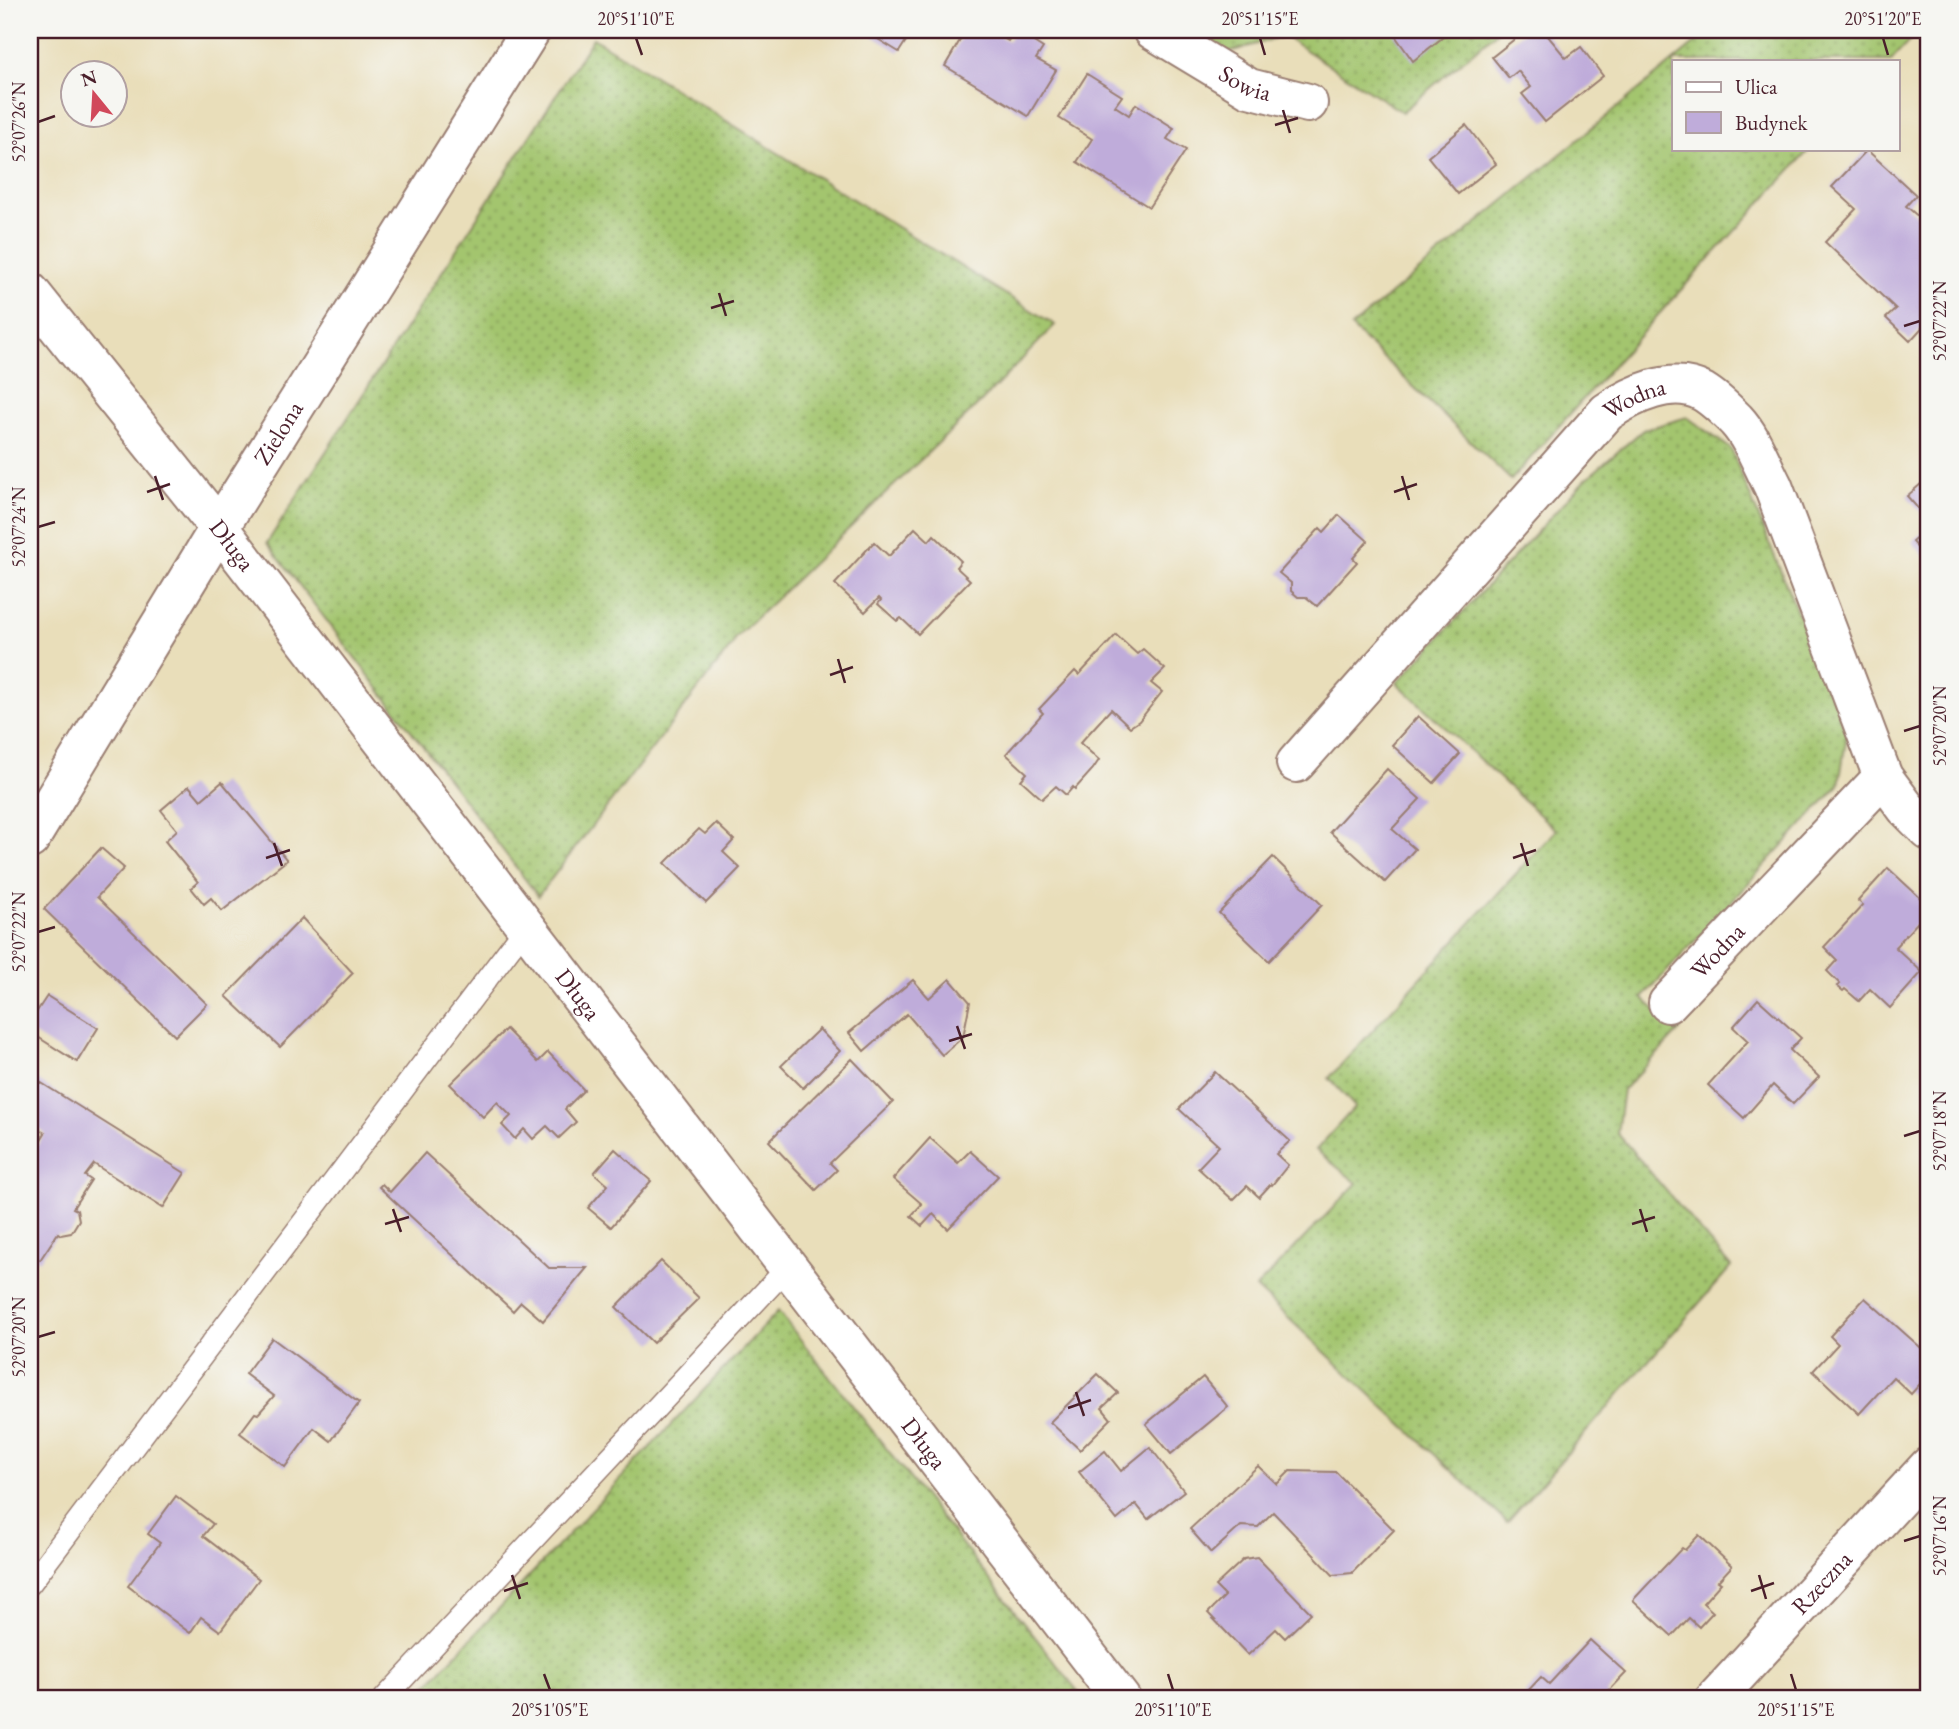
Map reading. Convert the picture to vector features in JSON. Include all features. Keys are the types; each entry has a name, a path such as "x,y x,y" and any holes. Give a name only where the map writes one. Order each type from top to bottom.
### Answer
{"street":[{"name":"Zielona","path":"30,839 219,528 531,30"},
{"name":"Sowia","path":"1153,30 1249,88 1308,103"},
{"name":"Długa","path":"30,292 219,528 1122,1699"},
{"name":"Wodna","path":"1296,763 1607,412 1627,398 1662,387 1688,387 1703,392 1737,421 1773,486 1883,778 1906,808 1929,831"},
{"name":"Wodna","path":"1668,1003 1883,778"},
{"name":"Rzeczna","path":"1715,1699 1929,1465"}],"lane":[{"path":"30,1584 526,927"},
{"path":"384,1699 788,1267"}],"green space":[{"path":"1188,30 1499,30 1402,112 1284,36 1226,53"},
{"path":"1711,30 1899,30 1913,37 1892,60 1675,60"},
{"path":"593,38 1055,325 981,402 734,639 733,644 538,896 267,543"},
{"path":"1672,62 1672,150 1809,150 1511,480 1351,327"},
{"path":"1687,417 1731,449 1847,734 1839,785 1642,998 1680,1030 1623,1090 1617,1133 1731,1267 1507,1522 1256,1288 1357,1183 1316,1150 1355,1107 1329,1078 1556,830 1397,683 1585,480 1643,430"},
{"path":"778,1311 1084,1699 414,1699"}],"building":[{"path":"863,30 913,30 899,52"},
{"path":"966,30 989,30 1008,41 1015,30 1043,48 1036,59 1056,70 1028,116 945,66"},
{"path":"1391,30 1452,30 1413,61"},
{"path":"1526,30 1543,30 1566,58 1581,47 1603,76 1545,122 1522,94 1531,87 1518,71 1509,78 1492,57"},
{"path":"1087,74 1122,96 1115,106 1129,115 1136,104 1174,128 1167,139 1186,150 1149,207 1077,162 1092,139 1059,118"},
{"path":"1466,125 1496,164 1458,194 1428,157"},
{"path":"1867,150 1916,195 1906,206 1929,226 1929,320 1910,341 1886,318 1896,309 1825,242 1856,209 1832,187"},
{"path":"1929,477 1929,521 1907,496"},
{"path":"1339,515 1368,541 1353,558 1357,562 1317,606 1306,597 1298,597 1291,591 1291,583 1279,573 1320,528 1324,532"},
{"path":"1929,527 1929,561 1912,542"},
{"path":"915,528 929,541 934,535 961,561 956,567 970,580 918,634 901,618 897,621 878,604 881,600 879,598 865,612 835,584 874,542 889,556"},
{"path":"1116,635 1137,654 1143,649 1165,669 1151,683 1162,692 1139,721 1130,727 1111,709 1080,743 1099,760 1093,769 1066,795 1056,786 1042,799 1021,780 1027,773 1006,754 1043,713 1039,709 1075,671 1079,675"},
{"path":"1418,716 1460,754 1434,783 1392,745"},
{"path":"1387,769 1420,799 1392,829 1415,849 1385,882 1330,832"},
{"path":"222,782 287,860 222,911 211,898 204,904 191,888 198,882 165,841 177,830 161,810 189,786 201,800"},
{"path":"716,823 734,840 723,852 740,868 706,903 665,863 699,829 705,834"},
{"path":"101,848 124,868 97,897 207,1004 175,1036 44,909"},
{"path":"1273,857 1322,905 1269,961 1219,913"},
{"path":"1888,868 1929,906 1929,910 1895,947 1922,972 1890,1008 1870,989 1859,1001 1837,986 1840,984 1827,971 1837,960 1824,947 1863,905 1858,901"},
{"path":"302,918 353,973 280,1047 226,996"},
{"path":"950,979 970,1002 963,1037 942,1055 907,1014 864,1051 849,1033 913,980 929,998"},
{"path":"47,996 98,1028 77,1062 30,1032 30,1022"},
{"path":"1758,999 1801,1038 1790,1050 1819,1077 1793,1104 1773,1085 1744,1118 1708,1085 1748,1041 1733,1027"},
{"path":"506,1029 538,1062 548,1052 584,1090 565,1109 576,1122 559,1138 547,1126 533,1139 524,1129 515,1139 502,1125 511,1116 497,1102 483,1117 450,1084"},
{"path":"819,1029 840,1051 803,1088 781,1066"},
{"path":"852,1059 893,1102 830,1163 837,1170 816,1190 769,1141"},
{"path":"1215,1072 1290,1141 1276,1154 1288,1165 1259,1197 1247,1186 1233,1200 1198,1168 1219,1146 1179,1109"},
{"path":"32,1077 185,1173 163,1208 94,1164 85,1176 91,1180 73,1208 77,1210 79,1220 71,1233 58,1233 40,1260 30,1254 30,1145 31,1143 37,1146 45,1133 30,1124"},
{"path":"930,1138 958,1163 970,1151 998,1176 948,1229 933,1214 922,1226 911,1216 922,1204 893,1179"},
{"path":"615,1149 651,1181 611,1227 588,1208 608,1185 594,1173"},
{"path":"425,1153 549,1268 587,1268 543,1321 521,1302 513,1311 379,1187 382,1184 390,1192"},
{"path":"661,1261 699,1298 653,1343 616,1307"},
{"path":"1865,1298 1929,1355 1929,1374 1911,1394 1893,1377 1859,1414 1813,1371 1838,1344 1830,1336"},
{"path":"272,1338 359,1403 331,1441 314,1428 285,1467 240,1433 255,1413 258,1414 274,1396 245,1374"},
{"path":"1098,1374 1118,1393 1102,1408 1111,1419 1080,1450 1050,1422"},
{"path":"1203,1377 1228,1407 1171,1454 1146,1424"},
{"path":"1150,1447 1184,1491 1148,1519 1136,1504 1117,1520 1079,1472 1105,1451 1121,1471"},
{"path":"1258,1466 1277,1484 1290,1471 1336,1472 1394,1530 1352,1573 1333,1575 1273,1512 1258,1527 1241,1526 1211,1553 1190,1529"},
{"path":"176,1496 213,1524 203,1536 259,1579 220,1631 201,1617 190,1633 128,1586 160,1543 148,1534"},
{"path":"1699,1535 1732,1566 1703,1603 1713,1612 1699,1627 1689,1618 1672,1636 1633,1600 1682,1548 1685,1550"},
{"path":"1257,1557 1311,1613 1285,1638 1276,1629 1248,1655 1208,1613 1225,1596 1215,1586 1244,1559"},
{"path":"1590,1640 1626,1673 1606,1694 1612,1699 1529,1699 1524,1695 1541,1677 1549,1684"}]}
